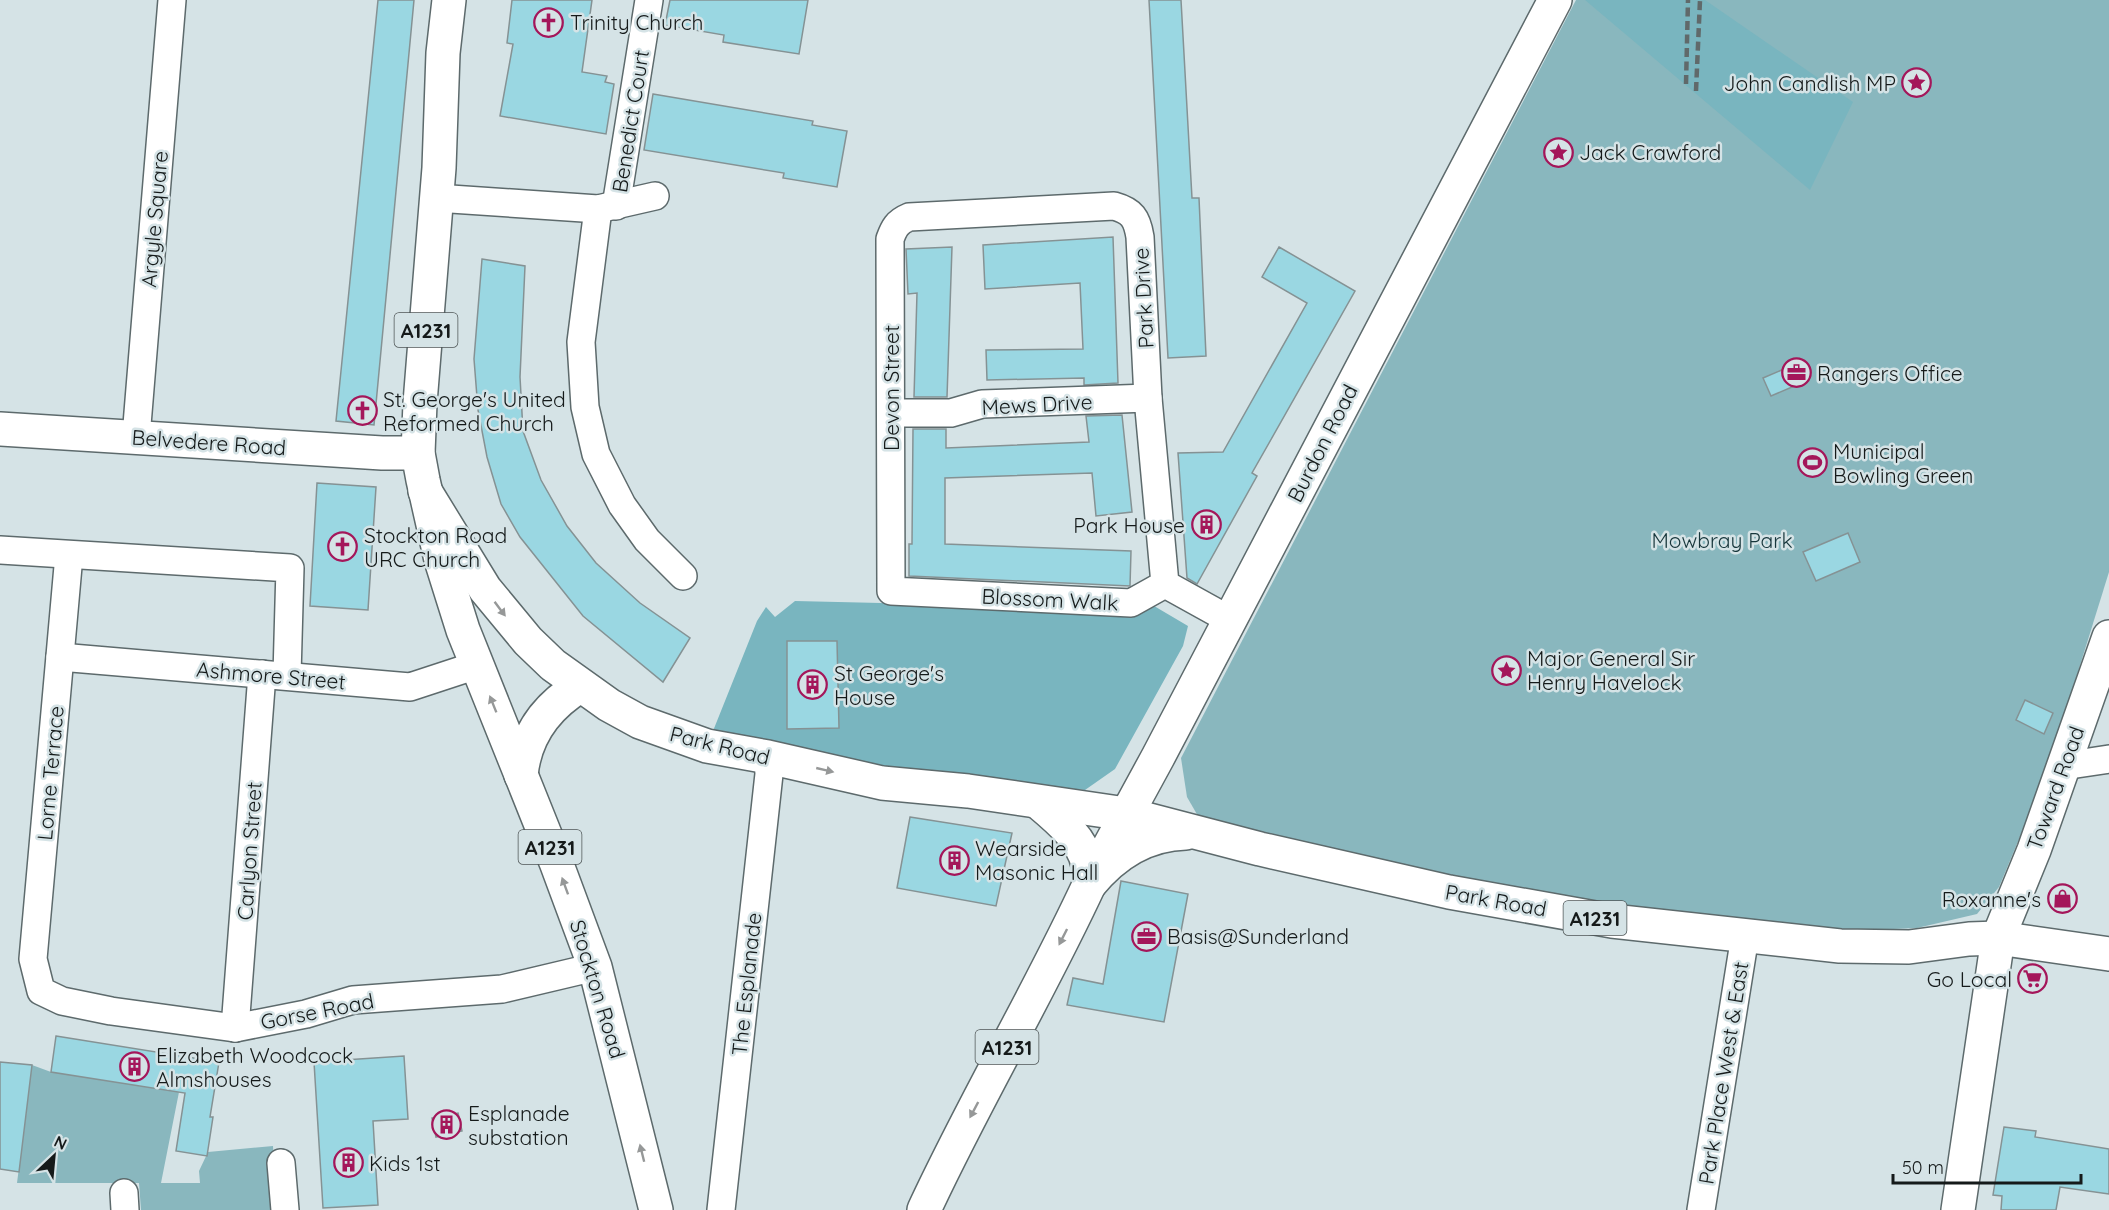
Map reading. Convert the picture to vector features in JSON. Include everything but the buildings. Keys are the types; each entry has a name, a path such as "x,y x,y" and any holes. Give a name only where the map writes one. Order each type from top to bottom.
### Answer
{"main road":[{"name":"Stockton Road","path":"449,0 443,52 437,183 418,453 441,560 463,630 595,967 656,1210"},
{"name":"Stockton Road","path":"437,183 451,123 467,0"},
{"name":"Burdon Road","path":"924,1210 944,1166 1126,814 1555,0"},
{"name":"Belvedere Road","path":"0,429 382,453 418,453"},
{"name":"Stockton Road","path":"425,491 467,560"},
{"name":"Park Road","path":"467,560 485,589 528,641 580,686 640,722 706,746 768,757 882,783 968,791 1126,814 1357,872 1482,898 1612,921 1840,946 1909,947 1969,939 1998,938"},
{"name":"Toward Road","path":"1958,1210 1998,938 2034,850 2109,637"},
{"path":"521,775 522,759 538,724 557,702 580,686"},
{"name":"Park Road","path":"1038,802 1072,802 1105,794 1125,785 1158,757"},
{"path":"1038,802 1052,814 1082,849 1089,866 1089,885"},
{"name":"A1231","path":"1089,885 1101,870 1130,848 1166,835 1199,833"},
{"name":"A1231","path":"1998,938 2109,954"}],"street":[{"name":"Argyle Square","path":"136,437 172,0"},
{"name":"Benedict Court","path":"649,0 581,342 585,407 596,454 622,505 647,540 682,576"},
{"path":"437,183 607,208 655,196"},
{"name":"Park Drive","path":"932,215 1114,207 1128,210 1138,224 1148,399 1165,584"},
{"name":"Devon Street","path":"891,591 890,239 895,226 901,220 932,215"},
{"name":"Mews Drive","path":"891,413 951,413 982,404 1148,399"},
{"path":"0,550 69,555"},
{"name":"Lorne Terrace","path":"41,991 33,959 69,555"},
{"name":"Carlyon Street","path":"69,555 290,568 274,674 235,1028"},
{"path":"1165,584 1230,620"},
{"name":"Blossom Walk","path":"891,591 1131,603 1165,584"},
{"name":"Ashmore Street","path":"60,657 410,687 477,665"},
{"name":"The Esplanade","path":"721,1210 768,786 768,757"},
{"path":"2063,766 2109,759"},
{"name":"Park Place West & East","path":"1701,1210 1745,936"},
{"name":"Gorse Road","path":"41,991 62,1001 111,1011 235,1028 306,1014 353,1000 502,989 595,967"},
{"path":"281,1163 285,1210"}],"green space":[{"name":"Mowbray Park","path":"1576,0 2109,0 2109,572 2034,803 1999,887 1977,914 1917,928 1800,933 1460,888 1202,823 1187,797 1181,758"},
{"path":"32,1065 51,1072 179,1092 161,1183 200,1183 199,1171 208,1152 273,1146 276,1210 141,1210 139,1183 17,1183"}],"shaded area":[{"path":"1585,0 1705,0 1853,102 1810,190"},
{"path":"795,601 881,603 1130,617 1149,603 1188,626 1183,646 1115,769 1085,790 907,773 711,736 757,621 766,607 775,617"}],"railway":[{"path":"1686,84 1688,0"},
{"path":"1696,91 1700,0"}],"place":[{"name":"Trinity Church","path":"549,22"},
{"name":"John Candlish MP","path":"1917,83"},
{"name":"Jack Crawford","path":"1558,152"},
{"name":"Rangers Office","path":"1796,373"},
{"name":"St. George's United Reformed Church","path":"362,411"},
{"name":"Municipal Bowling Green","path":"1812,463"},
{"name":"Park House","path":"1206,525"},
{"name":"Stockton Road URC Church","path":"343,547"},
{"name":"Major General Sir Henry Havelock","path":"1506,670"},
{"name":"St George's House","path":"813,685"},
{"name":"Wearside Masonic Hall","path":"954,860"},
{"name":"Roxanne's","path":"2062,899"},
{"name":"Basis@Sunderland","path":"1146,936"},
{"name":"Go Local","path":"2033,979"},
{"name":"Elizabeth Woodcock Almshouses","path":"135,1067"},
{"name":"Esplanade substation","path":"447,1125"},
{"name":"Kids 1st","path":"348,1163"}]}
